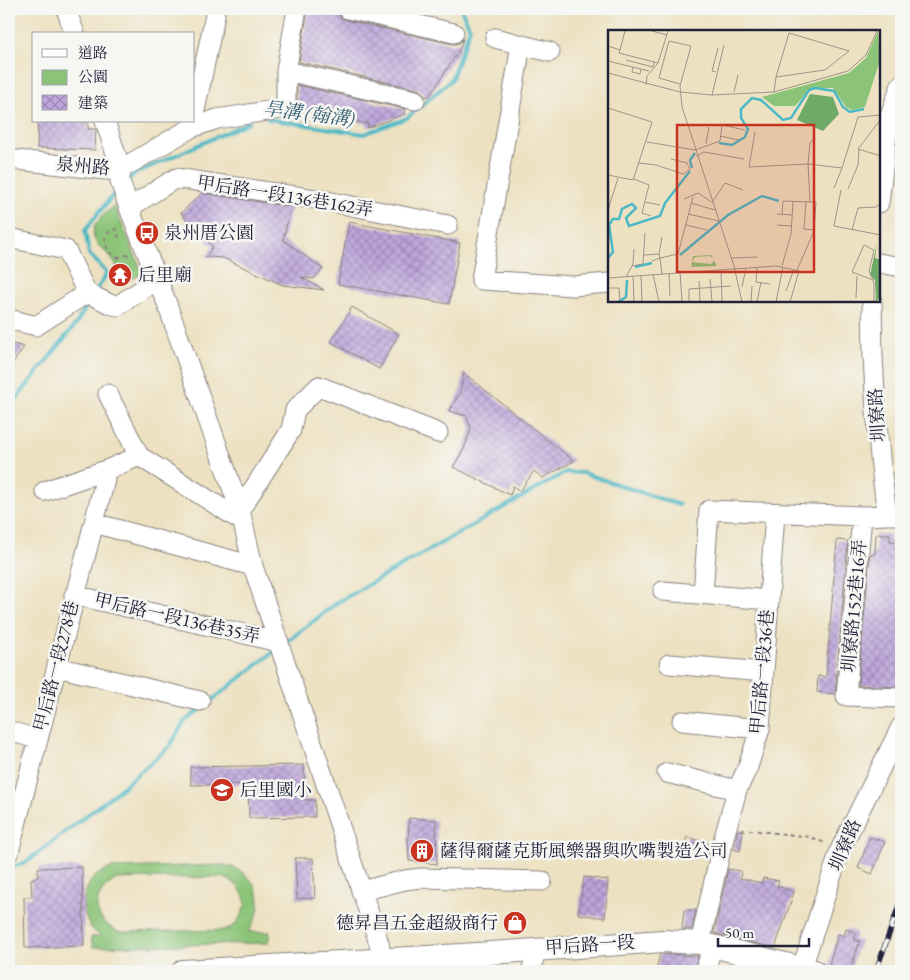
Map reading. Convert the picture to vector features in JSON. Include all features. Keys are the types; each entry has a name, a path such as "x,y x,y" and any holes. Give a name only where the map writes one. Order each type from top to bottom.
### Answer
{"main road":[{"name":"甲后路一段","path":"183,971 534,960 663,940 705,944 799,969"}],"street":[{"path":"66,9 74,32"},
{"name":"泉州路","path":"195,121 286,108 286,71 297,9"},
{"path":"348,9 454,33"},
{"path":"195,108 216,15"},
{"path":"495,38 550,52"},
{"path":"521,45 481,280 573,286 608,283"},
{"path":"286,71 415,100"},
{"path":"880,195 890,118 901,85"},
{"path":"105,122 123,188 158,279 241,515 253,566 379,943 383,965"},
{"name":"泉州路","path":"9,159 106,170 123,188 191,122"},
{"name":"甲后路一段136巷162弄","path":"123,188 176,178 322,200 448,225"},
{"path":"9,238 66,250 87,293 117,306 158,279"},
{"path":"880,262 901,268"},
{"path":"9,319 36,326 87,293"},
{"name":"圳寮路","path":"872,302 872,333 880,464 894,515"},
{"path":"241,515 291,430 295,410 320,386 438,433"},
{"path":"108,394 138,456 241,515"},
{"path":"45,491 109,469 138,456"},
{"name":"甲后路一段278巷","path":"9,852 105,480"},
{"path":"703,594 709,510 862,516 894,515"},
{"name":"甲后路一段36巷","path":"705,971 709,958 705,944 727,827 737,790 748,767 760,729 775,513"},
{"name":"圳寮路152巷16弄","path":"862,516 846,696 901,698"},
{"path":"94,523 253,566"},
{"path":"664,591 769,600"},
{"name":"甲后路一段136巷35弄","path":"74,595 281,646"},
{"path":"669,664 764,672"},
{"path":"57,667 200,701"},
{"path":"682,721 760,729"},
{"name":"圳寮路","path":"799,969 840,850 901,727"},
{"path":"9,731 38,739"},
{"path":"667,773 737,790"},
{"path":"361,890 421,878 542,881"}],"path":[{"path":"119,238 116,230 111,230 105,236 105,242 109,253 122,261 127,280"},
{"path":"727,827 811,837 840,850"}],"green space":[{"path":"114,206 143,274 125,281 118,275 113,261 98,245 93,233 99,220"},
{"path":"225,865 237,869 253,883 259,901 258,911 248,932 270,932 268,943 93,947 91,937 102,936 95,932 87,920 84,912 85,896 91,881 100,873 111,868","holes":["221,877 231,881 238,887 243,894 246,904 237,923 227,930 119,932 103,920 97,907 98,899 102,892 117,879"]}],"building":[{"path":"308,9 338,13 341,18 346,20 452,44 458,44 463,39 458,52 429,97 417,89 299,62"},
{"path":"297,85 405,109 405,114 367,128 368,124 297,108"},
{"path":"38,122 88,122 88,129 96,129 95,150 37,148"},
{"path":"202,193 291,207 283,240 323,269 314,279 301,277 324,290 283,285 223,258 206,257 213,246 186,225 188,222 181,213"},
{"path":"349,222 460,243 449,304 338,284"},
{"path":"352,307 399,334 379,369 331,342"},
{"path":"9,343 24,347 9,369"},
{"path":"464,373 574,461 543,478 534,471 520,491 513,486 510,495 453,467 464,449 471,429 467,416 449,411 460,392"},
{"path":"876,534 890,534 890,541 901,542 901,687 858,685 870,554 875,554"},
{"path":"837,540 848,541 835,694 817,692 818,676 826,677"},
{"path":"304,765 305,800 315,800 315,817 249,818 248,784 191,785 190,767"},
{"name":"薩得爾薩克斯風樂器與吹嘴製造公司","path":"409,818 436,820 437,864 409,861"},
{"path":"738,830 743,831 740,851 733,849"},
{"path":"687,837 711,844 709,853 684,846"},
{"path":"870,837 885,842 872,874 858,868"},
{"path":"295,858 313,858 315,898 297,899"},
{"path":"82,867 84,946 25,948 24,897 32,897 31,879 38,877 38,868"},
{"path":"728,869 741,871 740,878 762,883 763,878 779,881 777,886 794,892 775,948 714,933"},
{"path":"584,877 608,880 605,918 578,914"},
{"path":"684,910 696,910 692,929 682,929"},
{"path":"846,929 856,933 854,940 860,941 850,971 827,971 838,934 844,936"},
{"path":"660,954 698,956 694,971 656,971"}],"waterway":[{"name":"旱溝 (翰溝)","path":"268,119 364,134 407,118 451,80 470,28 461,9"},
{"name":"旱溝 (翰溝)","path":"128,180 134,174 249,122"},
{"name":"旱溝 (翰溝)","path":"96,291 107,273 89,254 85,230 117,190"},
{"name":"旱溝 (翰溝)","path":"9,408 76,324 89,302"},
{"path":"285,643 338,602 566,472 583,473 679,505"},
{"path":"9,868 25,863 118,791 169,747 184,722 276,650"}],"railway":[{"path":"876,971 901,900"}],"place":[{"name":"泉州厝公園","path":"147,233"},
{"name":"后里廟","path":"120,275"},
{"name":"后里國小","path":"222,790"},
{"name":"薩得爾薩克斯風樂器與吹嘴製造公司","path":"422,851"},
{"name":"德昇昌五金超級商行","path":"515,923"}]}
